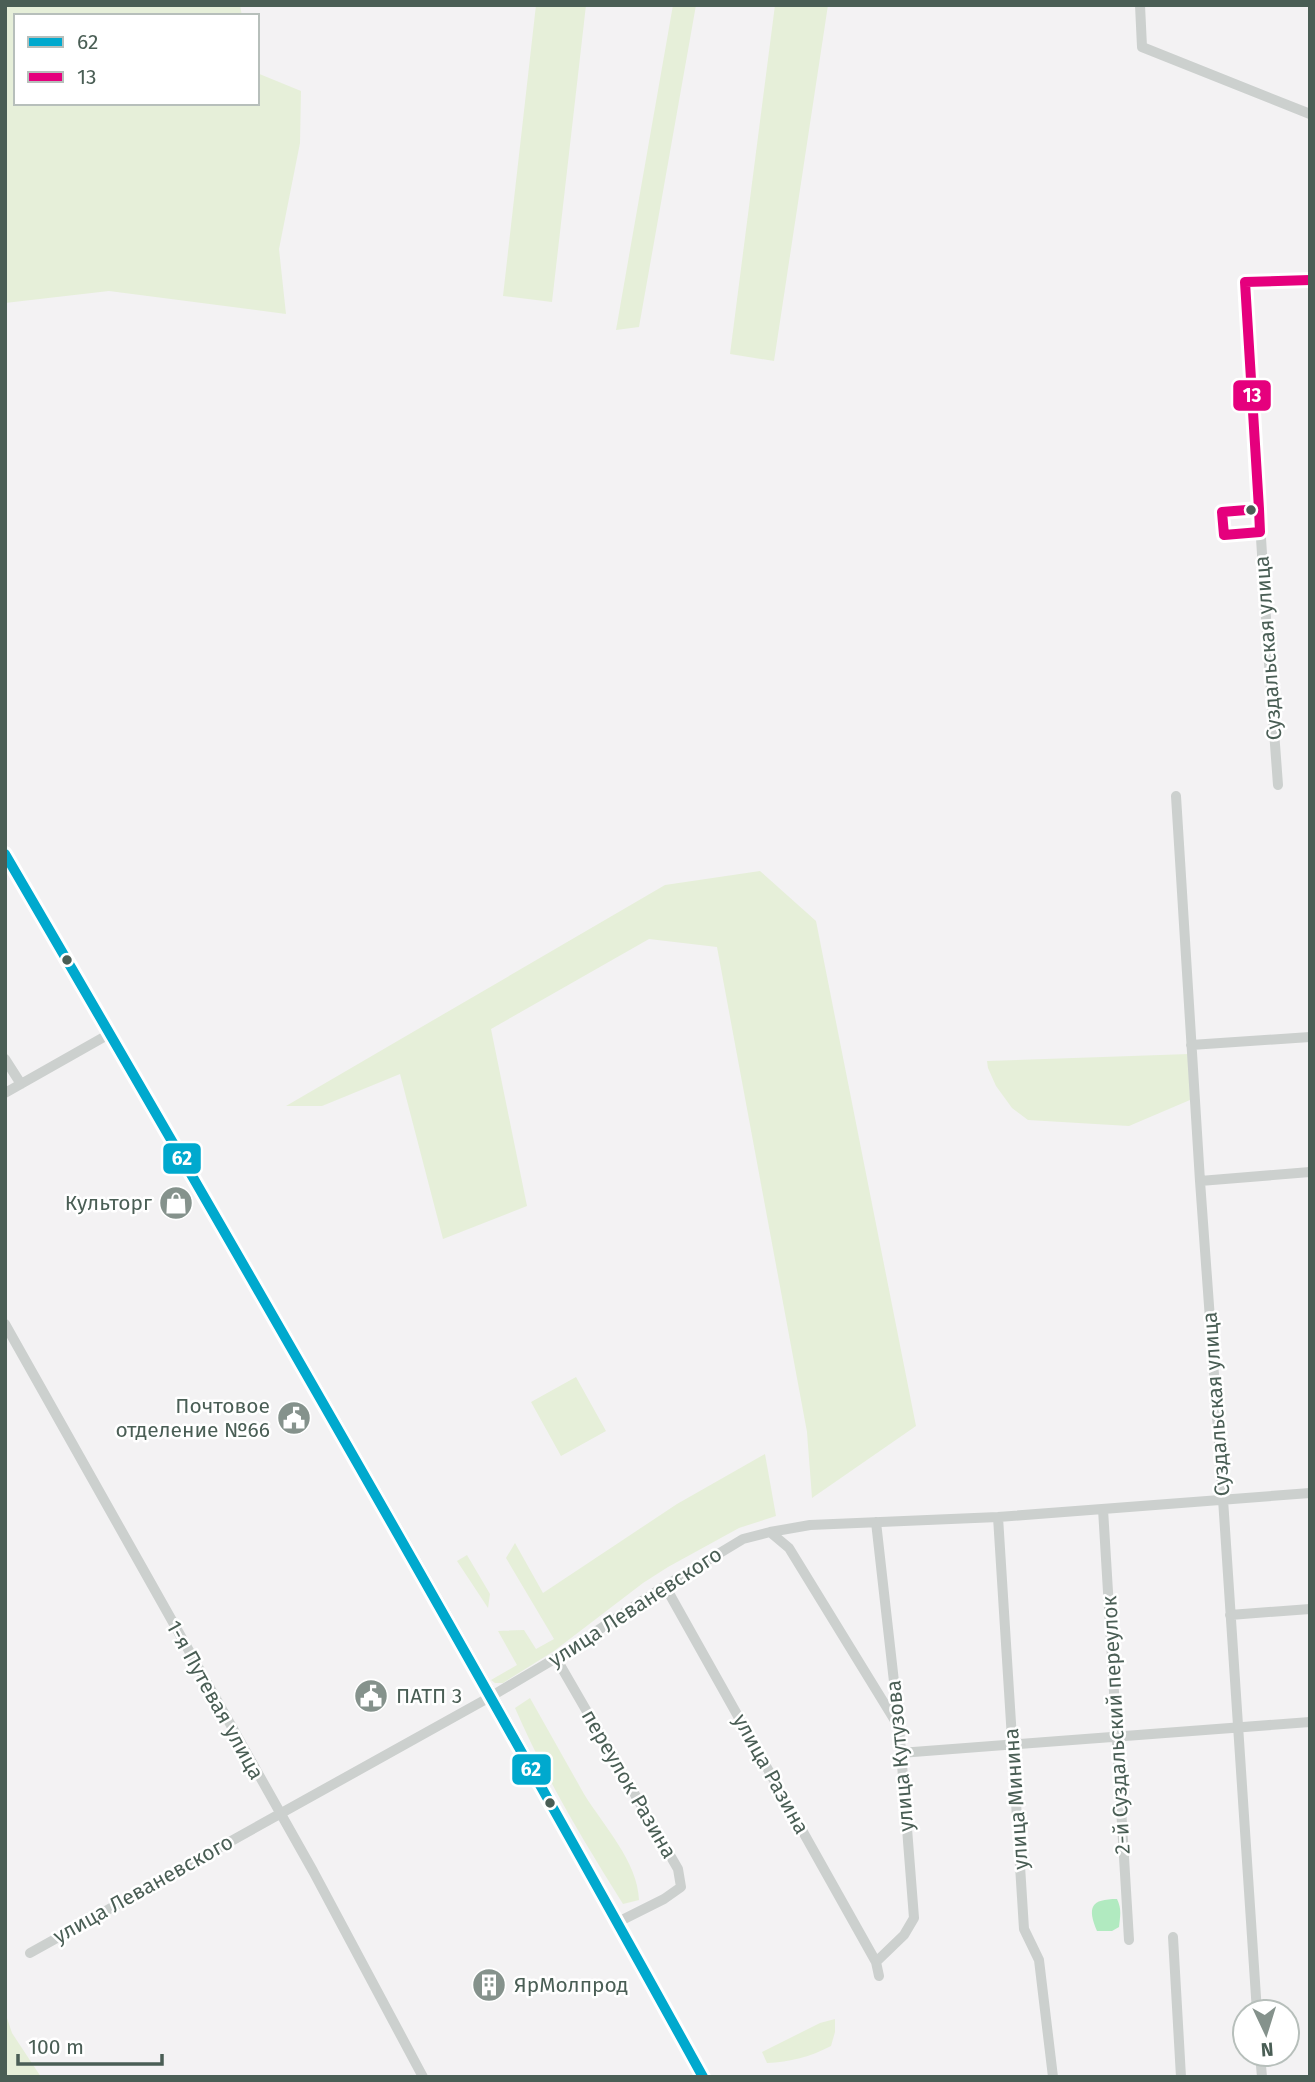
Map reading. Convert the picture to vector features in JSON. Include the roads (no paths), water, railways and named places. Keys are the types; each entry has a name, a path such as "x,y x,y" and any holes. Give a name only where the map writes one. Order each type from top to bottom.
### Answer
{"street":[{"path":"1140,5 1142,47 1310,114"},
{"name":"Суздальская улица","path":"1278,785 1245,282 1310,280"},
{"name":"Суздальская улица","path":"1176,796 1256,1998"},
{"path":"5,854 416,1562 703,2077"},
{"path":"5,1093 110,1033"},
{"path":"1191,1045 1310,1037"},
{"path":"5,1059 21,1084"},
{"path":"1200,1181 1310,1172"},
{"name":"1-я Путевая улица","path":"5,1324 313,1871 423,2077"},
{"name":"улица Леваневского","path":"30,1953 490,1697 743,1539 810,1525 998,1517 1310,1493"},
{"name":"2-й Суздальский переулок","path":"1103,1509 1129,1940"},
{"name":"улица Минина","path":"998,1517 1024,1929 1039,1960 1053,2077"},
{"name":"улица Кутузова","path":"876,1522 899,1726 914,1918 904,1935 876,1962"},
{"path":"770,1532 789,1548 899,1726"},
{"name":"улица Разина","path":"665,1586 876,1962"},
{"path":"1230,1615 1310,1609"},
{"name":"переулок Разина","path":"556,1658 678,1869 681,1887 664,1899 618,1922"},
{"path":"900,1753 1310,1722"},
{"path":"1173,1937 1181,2077"},
{"path":"876,1962 878,1976"}],"place":[{"name":"Культорг","path":"176,1203"},
{"name":"Почтовое отделение №66","path":"294,1418"},
{"name":"ПАТП 3","path":"371,1696"},
{"name":"ЯрМолпрод","path":"489,1985"}]}
